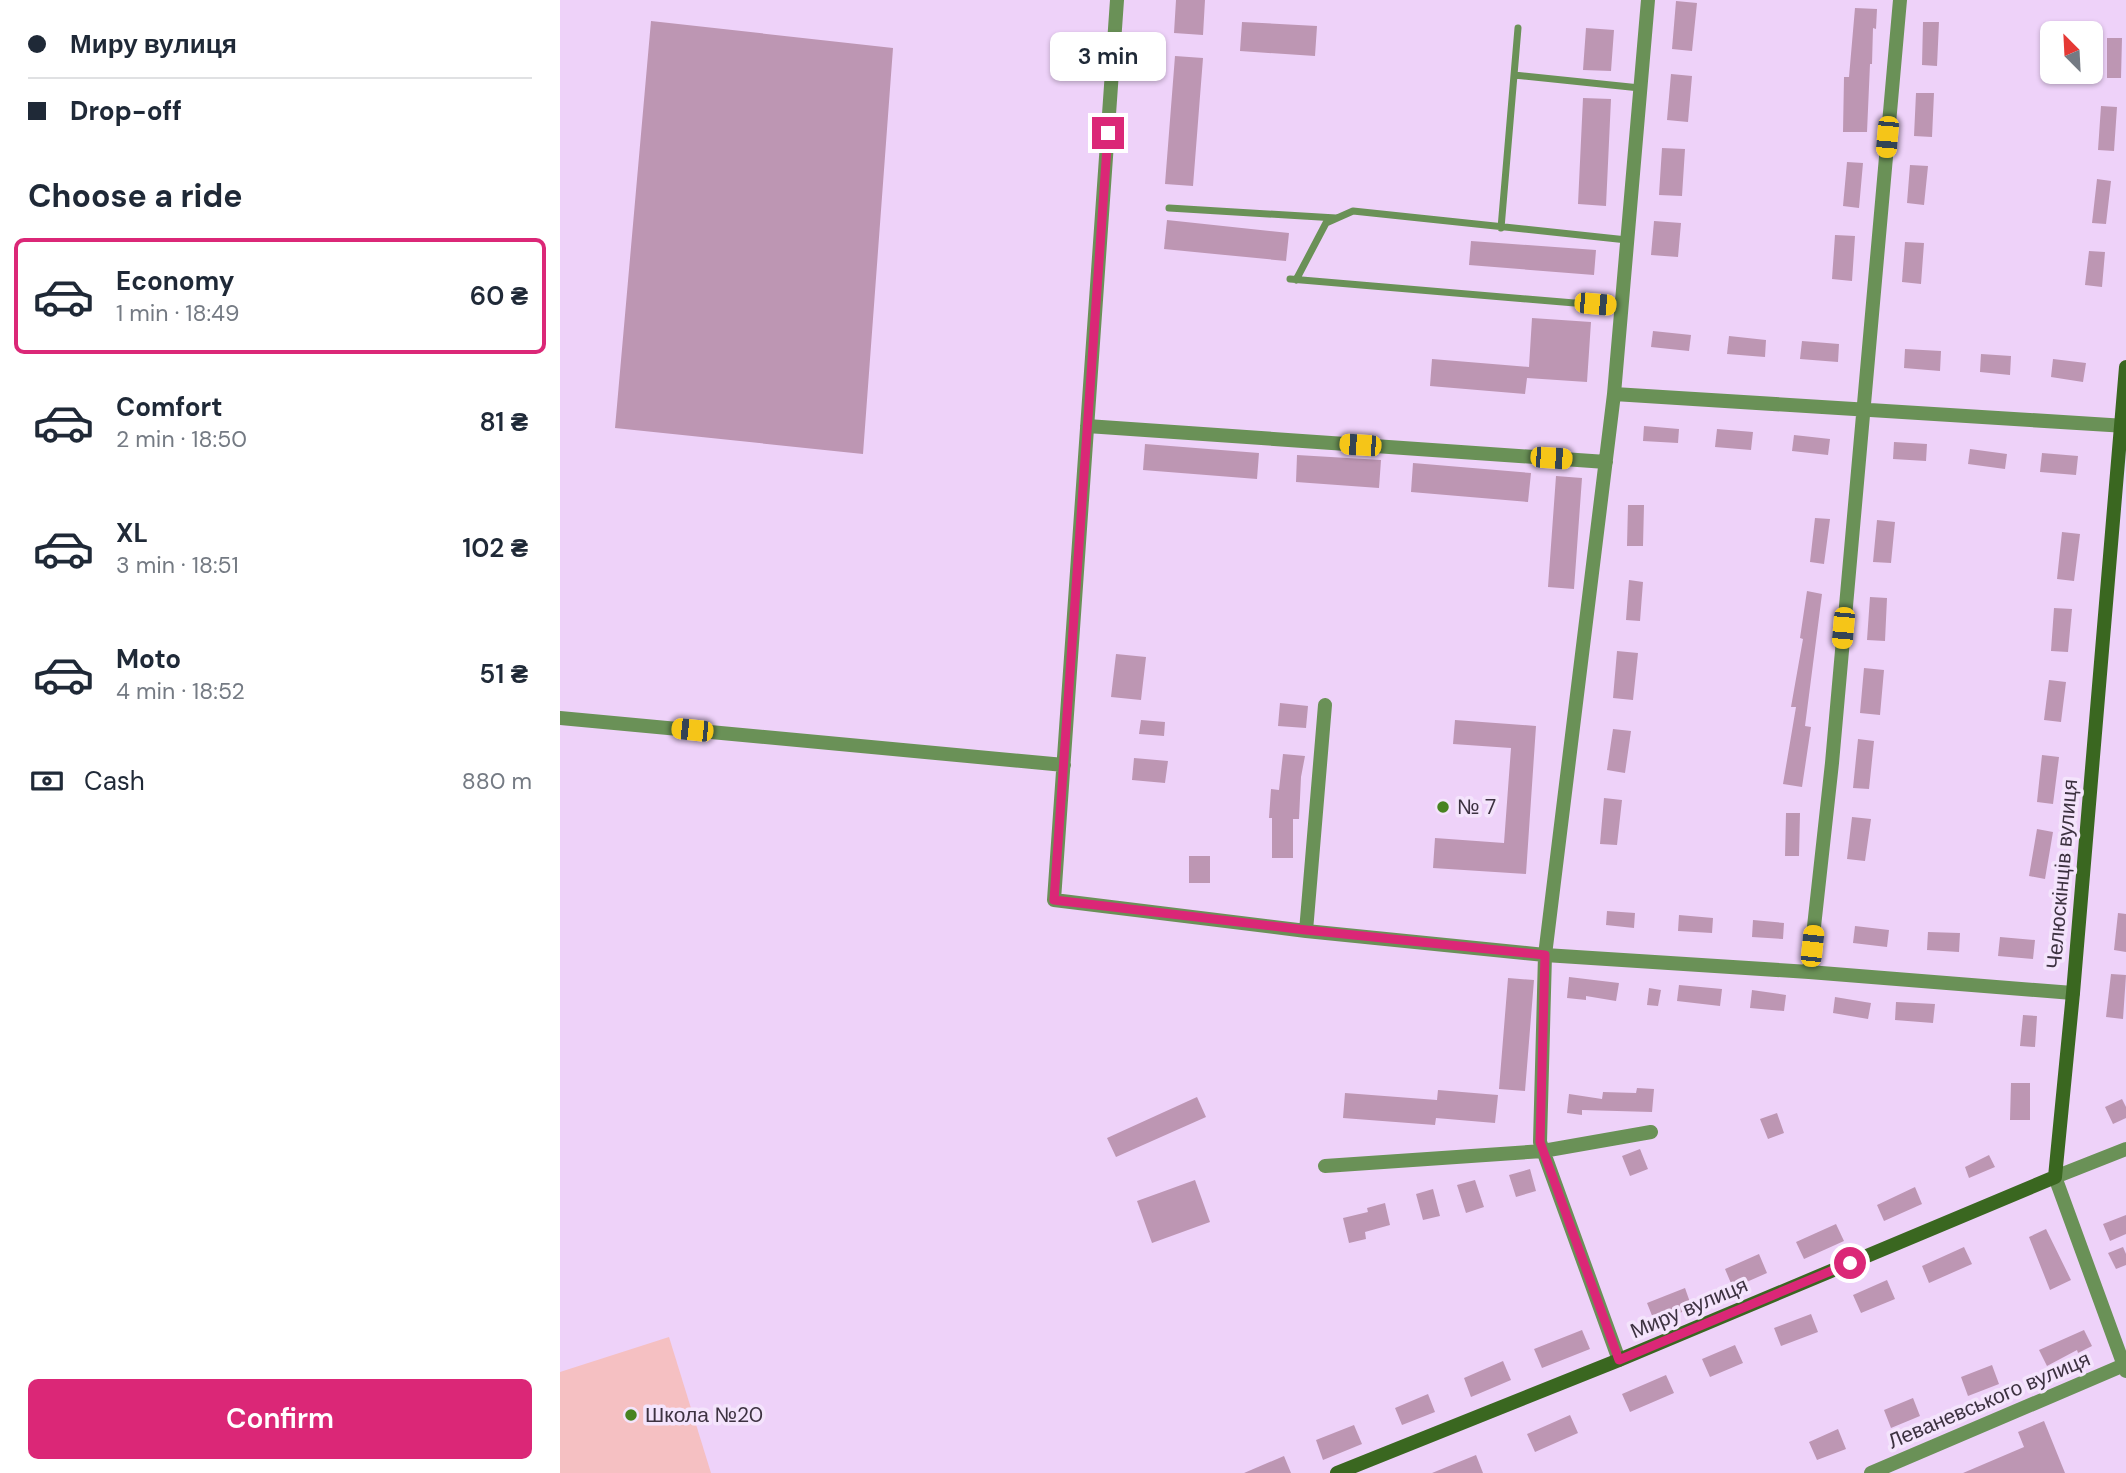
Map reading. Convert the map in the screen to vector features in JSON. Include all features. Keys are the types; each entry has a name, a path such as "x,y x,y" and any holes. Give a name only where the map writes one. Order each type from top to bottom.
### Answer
{"main road":[{"name":"Челюскінців вулиця","path":"2055,1177 2126,368"},
{"name":"Миру вулиця","path":"1336,1473 1619,1360 2055,1177"}],"street":[{"path":"1117,0 1054,900 1545,955 1809,971 2073,993"},
{"path":"1619,1360 1540,1142 1545,955 1614,394 1648,0"},
{"path":"1809,971 1832,763 1900,0"},
{"path":"1614,394 2123,426"},
{"path":"1087,426 1606,462"},
{"path":"1306,930 1325,705"},
{"path":"560,718 1064,765"},
{"path":"1325,1166 1543,1151 1651,1132"},
{"path":"2055,1177 2126,1149"},
{"name":"Челюскінців вулиця","path":"2055,1177 2125,1368"},
{"name":"Леваневського вулиця","path":"1871,1473 2125,1368"}],"lane":[{"path":"1501,228 1518,28"},
{"path":"1514,75 1640,88"},
{"path":"1168,208 1337,218"},
{"path":"1622,307 1293,279 1326,223 1353,211 1628,240"}],"shaded area":[{"name":"Школа №20","path":"669,1337 711,1473 560,1473 560,1372"}],"building":[{"path":"1176,0 1205,0 1203,35 1174,33"},
{"path":"1676,1 1697,3 1692,51 1672,49"},
{"path":"1855,8 1877,9 1870,64 1867,132 1843,132 1844,77 1849,77"},
{"path":"651,21 893,48 863,454 615,428"},
{"path":"1242,22 1317,26 1315,56 1240,51"},
{"path":"1923,22 1939,22 1937,66 1922,65"},
{"path":"1586,28 1614,30 1611,71 1583,70"},
{"path":"2107,38 2122,38 2121,78 2107,78"},
{"path":"1175,56 1203,58 1193,186 1165,184"},
{"path":"1671,74 1692,76 1688,122 1667,120"},
{"path":"1916,93 1934,93 1932,137 1914,136"},
{"path":"1583,98 1611,99 1606,206 1578,204"},
{"path":"2101,106 2117,107 2114,151 2098,150"},
{"path":"1662,148 1685,149 1682,196 1659,195"},
{"path":"1847,162 1863,163 1859,208 1843,206"},
{"path":"1910,165 1928,166 1924,205 1907,203"},
{"path":"2097,179 2111,181 2106,224 2092,223"},
{"path":"1167,220 1289,233 1286,261 1164,249"},
{"path":"1654,221 1681,223 1678,257 1651,255"},
{"path":"1835,235 1855,236 1852,281 1832,279"},
{"path":"1471,241 1596,250 1594,275 1469,265"},
{"path":"1905,242 1924,243 1921,284 1902,282"},
{"path":"2089,251 2105,252 2102,287 2085,285"},
{"path":"1532,318 1591,322 1587,382 1527,378 1525,394 1430,386 1432,359 1529,367"},
{"path":"1653,331 1691,335 1689,351 1651,347"},
{"path":"1729,336 1766,340 1765,357 1727,354"},
{"path":"1802,341 1839,344 1838,362 1800,359"},
{"path":"1905,349 1941,351 1940,371 1904,368"},
{"path":"1981,354 2011,356 2010,375 1980,372"},
{"path":"2053,359 2086,363 2083,382 2051,377"},
{"path":"1644,426 1679,429 1678,443 1643,441"},
{"path":"1717,429 1753,432 1751,450 1715,447"},
{"path":"1794,435 1830,439 1828,455 1792,451"},
{"path":"1894,442 1927,444 1926,461 1893,459"},
{"path":"1145,444 1259,453 1257,479 1143,470"},
{"path":"1970,449 2007,454 2005,469 1968,464"},
{"path":"2042,453 2078,456 2076,475 2040,472"},
{"path":"1297,455 1381,460 1379,488 1296,482"},
{"path":"1413,463 1531,473 1528,502 1411,492"},
{"path":"1556,476 1582,478 1574,589 1548,587"},
{"path":"1628,505 1644,505 1643,546 1627,546"},
{"path":"1815,518 1830,519 1824,564 1810,562"},
{"path":"1877,520 1895,522 1891,563 1873,562"},
{"path":"2062,532 2080,534 2074,581 2057,579"},
{"path":"1629,580 1643,582 1640,621 1626,620"},
{"path":"1807,591 1822,594 1805,726 1811,727 1802,787 1783,784 1796,707 1791,707 1803,639 1800,638"},
{"path":"1870,597 1887,598 1885,641 1867,640"},
{"path":"2054,608 2072,609 2068,652 2051,651"},
{"path":"1617,651 1638,653 1633,700 1613,698"},
{"path":"1116,654 1146,657 1141,700 1111,697"},
{"path":"1864,668 1884,670 1880,715 1860,713"},
{"path":"2049,680 2066,682 2061,722 2044,720"},
{"path":"1280,703 1308,706 1306,728 1278,726"},
{"path":"1141,720 1165,722 1164,736 1139,734"},
{"path":"1455,720 1536,726 1526,874 1433,868 1435,838 1504,843 1511,748 1453,744"},
{"path":"1613,729 1631,731 1625,773 1607,770"},
{"path":"1858,739 1874,741 1869,789 1853,788"},
{"path":"1283,754 1305,756 1299,819 1293,819 1293,858 1272,858 1272,818 1269,818 1271,789 1279,790"},
{"path":"2042,755 2059,757 2053,804 2037,802"},
{"path":"1134,758 1168,761 1165,783 1132,780"},
{"path":"1604,798 1622,800 1617,845 1600,844"},
{"path":"1786,813 1800,813 1799,856 1785,856"},
{"path":"1852,817 1871,819 1865,861 1847,859"},
{"path":"2037,829 2053,832 2045,879 2029,876"},
{"path":"1189,856 1210,856 1210,883 1189,883"},
{"path":"1607,911 1635,913 1634,928 1606,925"},
{"path":"2118,913 2126,914 2126,952 2114,950"},
{"path":"1679,915 1713,918 1712,933 1678,931"},
{"path":"1753,920 1784,923 1783,939 1752,937"},
{"path":"1855,926 1889,930 1887,947 1853,943"},
{"path":"1928,932 1960,933 1959,952 1927,950"},
{"path":"2000,937 2035,940 2033,959 1998,956"},
{"path":"2111,974 2126,975 2123,1019 2106,1017"},
{"path":"1569,977 1619,983 1616,1001 1586,996 1586,1000 1567,998"},
{"path":"1508,978 1534,980 1525,1091 1499,1089"},
{"path":"1679,985 1722,989 1720,1006 1677,1001"},
{"path":"1649,988 1661,990 1658,1006 1647,1005"},
{"path":"1752,990 1786,995 1784,1011 1750,1008"},
{"path":"1835,997 1871,1003 1868,1019 1833,1013"},
{"path":"1896,1002 1935,1004 1933,1023 1895,1020"},
{"path":"2023,1015 2037,1016 2035,1047 2020,1046"},
{"path":"2011,1083 2030,1083 2030,1120 2010,1120"},
{"path":"1637,1088 1654,1089 1652,1112 1582,1110 1582,1115 1567,1113 1569,1094 1602,1099 1603,1092 1636,1093"},
{"path":"1438,1090 1498,1095 1495,1123 1436,1118 1435,1125 1343,1118 1345,1093 1437,1100"},
{"path":"1197,1097 1206,1117 1116,1157 1107,1138"},
{"path":"2122,1099 2126,1107 2126,1118 2113,1124 2105,1107"},
{"path":"1777,1113 1784,1133 1768,1139 1760,1119"},
{"path":"1640,1149 1648,1169 1630,1176 1622,1156"},
{"path":"1989,1155 1995,1167 1969,1178 1965,1167"},
{"path":"1530,1169 1536,1191 1516,1197 1509,1175"},
{"path":"1195,1180 1210,1222 1152,1243 1137,1201"},
{"path":"1475,1180 1484,1207 1466,1213 1457,1185"},
{"path":"1915,1187 1922,1204 1884,1221 1877,1205"},
{"path":"1433,1189 1440,1216 1423,1220 1416,1194"},
{"path":"1385,1203 1390,1225 1365,1232 1366,1239 1349,1243 1343,1218 1368,1212 1367,1208"},
{"path":"2126,1215 2126,1234 2110,1241 2103,1224"},
{"path":"1836,1224 1844,1241 1804,1259 1796,1242"},
{"path":"2046,1229 2071,1280 2050,1290 2029,1237"},
{"path":"1964,1247 1972,1264 1929,1283 1922,1266"},
{"path":"2123,1247 2126,1265 2116,1269 2108,1253"},
{"path":"1759,1254 1767,1273 1733,1288 1725,1269"},
{"path":"1887,1280 1895,1299 1861,1313 1853,1295"},
{"path":"1685,1288 1692,1308 1655,1323 1647,1303"},
{"path":"1811,1314 1818,1332 1781,1346 1774,1328"},
{"path":"1582,1330 1590,1349 1542,1368 1534,1349"},
{"path":"2084,1330 2092,1346 2078,1353 2077,1350 2047,1366 2039,1350"},
{"path":"1735,1345 1743,1363 1710,1377 1702,1359"},
{"path":"1503,1361 1511,1380 1471,1397 1464,1378"},
{"path":"1992,1365 1999,1384 1968,1396 1961,1377"},
{"path":"1666,1375 1674,1393 1630,1412 1622,1394"},
{"path":"1428,1394 1435,1412 1402,1425 1395,1408"},
{"path":"1913,1398 1920,1416 1891,1428 1884,1410"},
{"path":"1570,1415 1578,1433 1535,1452 1527,1434"},
{"path":"2044,1421 2065,1473 1963,1473 2024,1447 2018,1432"},
{"path":"1354,1425 1362,1444 1323,1460 1316,1440"},
{"path":"1838,1429 1846,1449 1817,1460 1809,1442"},
{"path":"1476,1455 1483,1473 1432,1473"},
{"path":"1284,1456 1291,1473 1244,1473"}],"place":[{"name":"№ 7","path":"1443,807"},
{"name":"Школа №20","path":"631,1415"}],"route":[{"path":"1108,133 1054,900 1545,955 1540,1142 1619,1360 1850,1263"}]}
